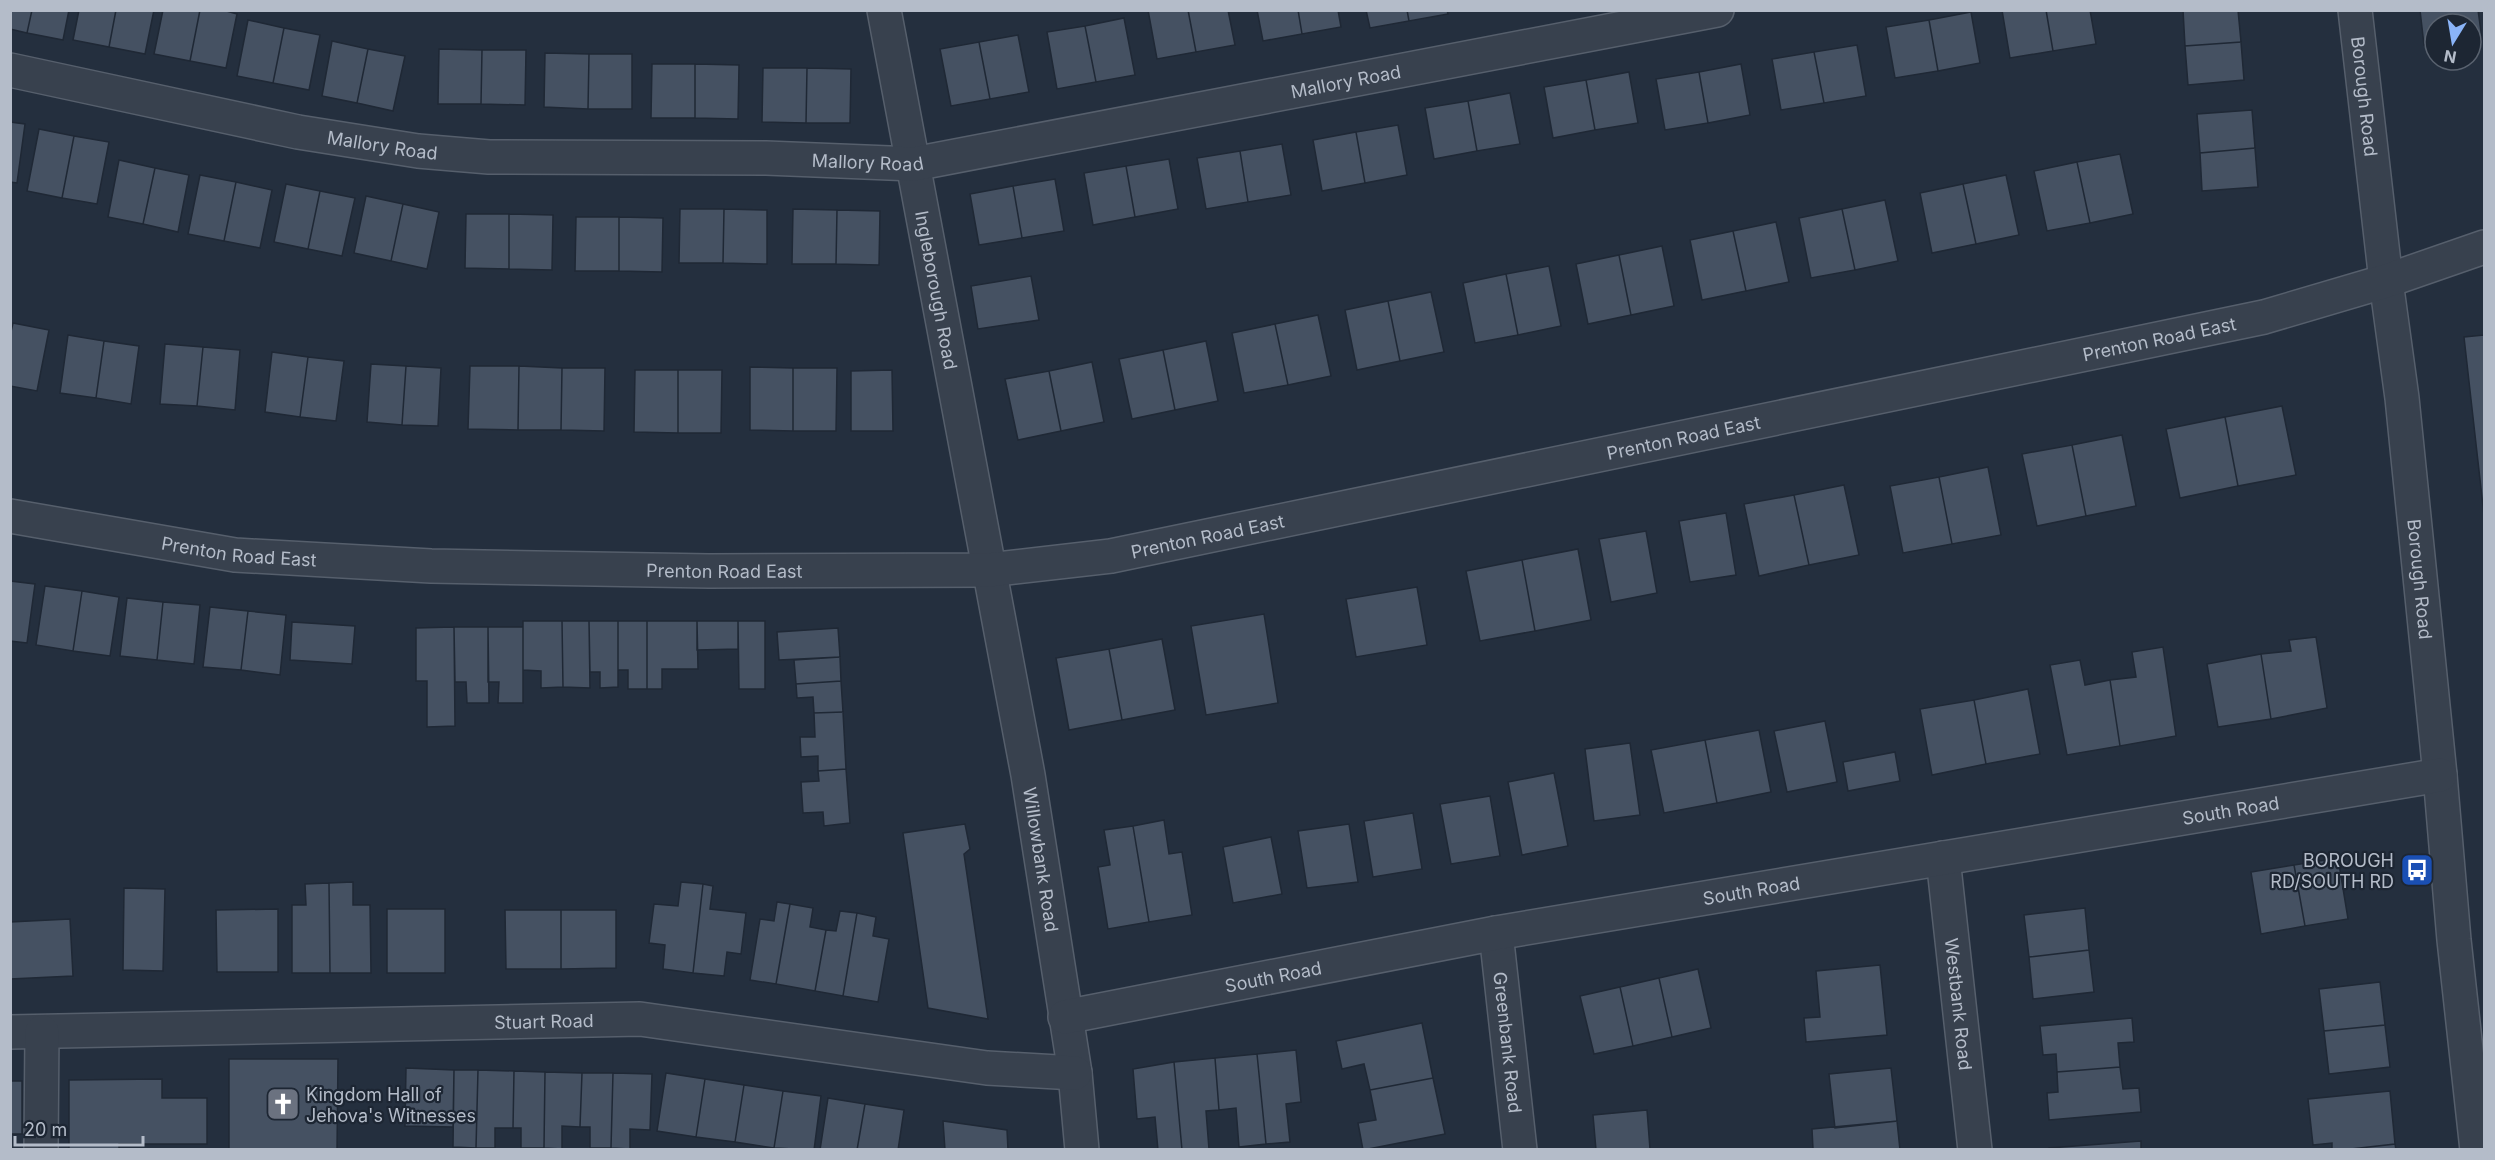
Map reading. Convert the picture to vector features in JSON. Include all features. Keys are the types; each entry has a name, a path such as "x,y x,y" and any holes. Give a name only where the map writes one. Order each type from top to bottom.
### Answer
{"street":[{"name":"Ingleborough Road","path":"884,10 989,570"},
{"name":"Mallory Road","path":"10,70 287,129 418,151 489,157 766,158 914,164 1717,10"},
{"name":"Borough Road","path":"2355,10 2386,281 2402,398 2440,775 2473,1016 2477,1149"},
{"name":"Prenton Road East","path":"10,516 235,555 431,566 709,571 989,570 1111,556 2264,317 2386,281 2484,247"},
{"name":"Willowbank Road","path":"989,570 1028,775 1075,1074 1082,1149"},
{"name":"South Road","path":"1065,1017 1496,933 2440,775"},
{"name":"Westbank Road","path":"1943,858 1976,1149"},
{"name":"Greenbank Road","path":"1496,933 1520,1149"},
{"name":"Stuart Road","path":"26,1032 640,1019 987,1068 1075,1074"},
{"path":"26,1032 41,1149"}],"building":[{"path":"10,10 32,10 27,33 10,29"},
{"path":"32,10 69,10 63,40 27,33"},
{"path":"79,10 116,10 109,47 73,40"},
{"path":"116,10 154,10 145,54 109,47"},
{"path":"163,10 200,10 190,61 154,54"},
{"path":"200,10 223,10 237,14 226,68 190,61"},
{"path":"1148,10 1188,10 1196,52 1157,59"},
{"path":"1188,10 1228,10 1235,45 1196,52"},
{"path":"1257,10 1298,10 1302,34 1263,41"},
{"path":"1298,10 1338,10 1341,27 1302,34"},
{"path":"1366,10 1407,10 1409,21 1370,28"},
{"path":"1407,10 1447,10 1448,14 1409,21"},
{"path":"2002,10 2046,10 2053,51 2010,58"},
{"path":"2046,10 2090,10 2096,44 2053,51"},
{"path":"2183,10 2238,10 2241,42 2185,46"},
{"path":"2420,10 2478,10 2478,12 2423,12 2423,36"},
{"path":"1971,12 1980,63 1938,71 1929,20"},
{"path":"1124,18 1135,75 1096,82 1085,26"},
{"path":"248,20 284,28 273,83 237,76"},
{"path":"1929,20 1938,71 1895,78 1886,27"},
{"path":"1085,26 1096,82 1057,89 1047,32"},
{"path":"284,28 320,35 309,90 273,83"},
{"path":"1018,35 1029,92 990,99 979,42"},
{"path":"332,41 368,49 357,103 322,96"},
{"path":"979,42 990,99 951,106 940,49"},
{"path":"2241,42 2244,80 2188,85 2185,46"},
{"path":"1857,45 1866,96 1824,103 1814,52"},
{"path":"368,49 405,56 393,111 357,103"},
{"path":"439,49 482,50 481,104 438,104"},
{"path":"482,50 526,50 525,105 481,104"},
{"path":"1814,52 1824,103 1781,110 1772,59"},
{"path":"545,53 589,54 588,109 544,107"},
{"path":"589,54 632,54 632,109 588,109"},
{"path":"652,64 695,64 695,118 651,118"},
{"path":"695,64 739,65 738,119 695,118"},
{"path":"1741,64 1750,115 1708,123 1699,72"},
{"path":"763,68 807,68 806,123 762,122"},
{"path":"807,68 851,69 850,123 806,123"},
{"path":"1629,72 1638,123 1595,130 1586,80"},
{"path":"1699,72 1708,123 1665,130 1656,79"},
{"path":"1586,80 1595,130 1553,138 1544,87"},
{"path":"1510,93 1520,144 1477,151 1468,101"},
{"path":"1468,101 1477,151 1434,159 1425,108"},
{"path":"2252,110 2255,148 2200,153 2197,114"},
{"path":"10,122 25,124 17,183 10,182"},
{"path":"1398,125 1407,175 1365,183 1356,132"},
{"path":"39,129 74,136 62,198 27,191"},
{"path":"1356,132 1365,183 1322,191 1313,140"},
{"path":"74,136 109,142 97,204 62,198"},
{"path":"1282,144 1291,195 1248,202 1240,151"},
{"path":"2255,148 2258,187 2202,191 2200,153"},
{"path":"1240,151 1248,202 1206,209 1197,158"},
{"path":"2120,154 2133,214 2090,223 2077,162"},
{"path":"1169,159 1178,209 1135,217 1126,166"},
{"path":"119,160 155,168 143,224 108,217"},
{"path":"2077,162 2090,223 2047,231 2034,171"},
{"path":"1126,166 1135,217 1093,225 1084,173"},
{"path":"155,168 189,175 178,232 143,224"},
{"path":"200,175 236,182 224,241 188,234"},
{"path":"2006,175 2019,235 1976,244 1963,184"},
{"path":"1055,179 1064,231 1022,238 1013,186"},
{"path":"236,182 272,190 260,248 224,241"},
{"path":"286,184 320,191 308,249 274,242"},
{"path":"1963,184 1976,244 1932,253 1920,193"},
{"path":"1013,186 1022,238 979,245 970,194"},
{"path":"320,191 355,198 342,256 308,249"},
{"path":"366,196 403,204 391,261 354,253"},
{"path":"1885,200 1898,261 1855,270 1842,209"},
{"path":"403,204 439,212 427,269 391,261"},
{"path":"680,209 724,209 723,263 679,263"},
{"path":"724,209 767,210 767,264 723,263"},
{"path":"793,209 837,210 836,264 792,264"},
{"path":"1842,209 1855,270 1811,278 1799,218"},
{"path":"837,210 880,211 879,265 836,264"},
{"path":"466,214 509,214 509,269 465,268"},
{"path":"509,214 553,215 552,270 509,269"},
{"path":"576,217 619,217 619,271 575,271"},
{"path":"619,217 663,218 662,272 619,271"},
{"path":"1776,222 1789,282 1746,291 1733,231"},
{"path":"1733,231 1746,291 1702,300 1690,240"},
{"path":"1662,246 1674,306 1631,315 1619,255"},
{"path":"1619,255 1631,315 1588,324 1576,264"},
{"path":"1549,266 1561,326 1518,335 1506,274"},
{"path":"1506,274 1518,335 1475,343 1463,283"},
{"path":"1031,276 1039,320 978,329 971,286"},
{"path":"1431,292 1444,352 1400,361 1388,301"},
{"path":"1388,301 1400,361 1357,370 1345,310"},
{"path":"1318,315 1331,376 1288,385 1275,324"},
{"path":"13,323 49,330 37,391 10,386 10,336"},
{"path":"1275,324 1288,385 1244,393 1232,333"},
{"path":"68,335 104,341 96,398 60,393"},
{"path":"2484,335 2484,515 2464,337"},
{"path":"104,341 139,346 131,404 96,398"},
{"path":"1206,341 1218,401 1175,410 1163,350"},
{"path":"165,344 203,347 197,406 160,404"},
{"path":"203,347 240,350 235,410 197,406"},
{"path":"1163,350 1175,410 1132,419 1119,359"},
{"path":"272,352 308,357 300,417 265,412"},
{"path":"308,357 344,361 336,421 300,417"},
{"path":"1092,362 1104,422 1061,431 1049,371"},
{"path":"371,364 406,366 402,425 367,422"},
{"path":"406,366 441,368 438,426 402,425"},
{"path":"470,366 519,366 518,430 468,429"},
{"path":"519,366 562,368 561,430 518,430"},
{"path":"750,367 793,368 793,431 750,430"},
{"path":"562,368 605,368 604,431 561,430"},
{"path":"793,368 837,368 836,431 793,431"},
{"path":"635,370 678,370 678,433 634,432"},
{"path":"678,370 722,370 721,433 678,433"},
{"path":"892,370 893,431 851,431 851,371"},
{"path":"1049,371 1061,431 1018,440 1005,379"},
{"path":"2282,406 2296,475 2238,486 2225,417"},
{"path":"2225,417 2238,486 2180,498 2166,429"},
{"path":"2122,435 2136,506 2086,516 2072,445"},
{"path":"2072,445 2086,516 2037,526 2022,454"},
{"path":"1988,467 2001,535 1952,544 1939,477"},
{"path":"1939,477 1952,544 1903,553 1890,486"},
{"path":"1844,485 1859,555 1809,565 1794,495"},
{"path":"1794,495 1809,565 1759,576 1744,504"},
{"path":"1726,513 1736,575 1690,582 1679,521"},
{"path":"1646,531 1657,593 1611,602 1599,539"},
{"path":"1578,549 1591,620 1535,631 1522,560"},
{"path":"1522,560 1535,631 1480,641 1466,571"},
{"path":"10,581 35,584 27,643 10,641"},
{"path":"45,586 82,591 73,651 36,645"},
{"path":"1417,587 1427,645 1356,657 1346,599"},
{"path":"82,591 119,597 110,656 73,651"},
{"path":"127,598 163,602 157,660 120,656"},
{"path":"163,602 200,605 194,664 157,660"},
{"path":"210,607 248,611 241,670 203,667"},
{"path":"248,611 286,615 280,675 241,670"},
{"path":"1264,614 1278,703 1206,715 1191,626"},
{"path":"523,621 562,621 563,687 541,688 541,671 523,670"},
{"path":"562,621 589,621 590,688 563,687"},
{"path":"589,621 618,621 618,687 600,688 600,672 590,672"},
{"path":"618,621 647,621 647,689 628,689 628,670 618,670"},
{"path":"647,621 697,621 698,669 662,669 662,689 647,689"},
{"path":"697,621 738,621 738,649 697,650"},
{"path":"738,621 765,621 765,689 739,689"},
{"path":"292,622 355,626 352,664 290,660"},
{"path":"454,627 488,627 489,703 467,703 466,682 455,682"},
{"path":"454,627 455,726 427,727 427,681 416,681 416,628"},
{"path":"488,627 523,627 523,703 498,703 499,682 488,682"},
{"path":"838,628 840,657 779,660 777,632"},
{"path":"2316,637 2327,708 2271,719 2261,654 2291,651 2289,640"},
{"path":"1162,639 1175,710 1122,720 1109,649"},
{"path":"2163,647 2176,736 2120,746 2110,680 2136,677 2132,652"},
{"path":"1109,649 1122,720 1069,730 1056,658"},
{"path":"2261,654 2271,719 2218,727 2207,664"},
{"path":"840,657 841,681 796,684 794,660"},
{"path":"2080,660 2085,685 2110,680 2120,746 2067,755 2050,665"},
{"path":"841,681 843,712 814,713 813,697 797,698 796,684"},
{"path":"2028,689 2040,754 1986,764 1974,700"},
{"path":"1974,700 1986,764 1932,775 1920,709"},
{"path":"843,712 846,769 818,771 818,756 801,757 800,737 815,737 814,713"},
{"path":"1825,721 1837,782 1787,792 1774,731"},
{"path":"1759,730 1771,792 1717,803 1705,740"},
{"path":"1705,740 1717,803 1664,813 1651,750"},
{"path":"1630,743 1640,815 1594,821 1585,749"},
{"path":"1895,752 1900,781 1848,791 1843,762"},
{"path":"846,769 850,823 824,826 823,812 803,813 801,782 819,781 818,771"},
{"path":"1554,773 1568,846 1522,855 1508,782"},
{"path":"1490,796 1500,856 1451,864 1440,804"},
{"path":"1413,813 1422,869 1373,877 1364,821"},
{"path":"1164,820 1169,854 1182,852 1192,915 1149,922 1133,826"},
{"path":"965,824 970,849 964,854 988,1019 928,1008 903,833"},
{"path":"1349,824 1358,882 1307,888 1298,831"},
{"path":"1133,826 1149,922 1108,929 1098,867 1110,865 1104,830"},
{"path":"1271,837 1282,894 1233,903 1223,847"},
{"path":"2338,858 2348,919 2305,926 2294,865"},
{"path":"2294,865 2305,926 2261,934 2251,872"},
{"path":"353,882 353,905 370,905 371,973 330,973 329,883"},
{"path":"681,882 703,884 693,973 663,969 665,945 649,943 654,904 678,906"},
{"path":"329,883 330,973 292,973 292,905 306,905 305,884"},
{"path":"703,884 713,886 710,909 746,913 741,954 727,952 724,976 693,973"},
{"path":"124,888 165,889 163,971 123,970"},
{"path":"777,902 790,904 776,984 750,980 760,919 774,921"},
{"path":"790,904 813,908 810,927 826,930 815,991 776,984"},
{"path":"2085,908 2089,950 2029,957 2024,915"},
{"path":"278,909 278,972 217,972 216,910"},
{"path":"387,909 445,909 445,973 387,973"},
{"path":"505,910 561,910 561,969 506,969"},
{"path":"561,910 616,910 616,968 561,969"},
{"path":"840,911 857,913 843,996 815,991 826,930 836,931"},
{"path":"857,913 876,917 873,936 889,939 878,1002 843,996"},
{"path":"70,919 73,976 10,979 10,922"},
{"path":"2089,950 2094,992 2033,999 2029,957"},
{"path":"1880,965 1887,1035 1806,1042 1804,1018 1820,1017 1816,971"},
{"path":"1698,969 1711,1028 1672,1037 1659,978"},
{"path":"1659,978 1672,1037 1633,1046 1620,987"},
{"path":"2380,982 2385,1025 2324,1031 2319,989"},
{"path":"1620,987 1633,1046 1594,1054 1580,996"},
{"path":"2132,1018 2134,1042 2118,1043 2120,1067 2057,1072 2056,1054 2043,1055 2040,1026"},
{"path":"1422,1023 1433,1078 1370,1090 1364,1064 1342,1069 1336,1041"},
{"path":"2385,1025 2390,1067 2329,1074 2324,1031"},
{"path":"1296,1050 1301,1102 1286,1104 1290,1142 1266,1144 1257,1054"},
{"path":"1257,1054 1266,1144 1239,1147 1236,1108 1219,1110 1215,1058"},
{"path":"1215,1058 1219,1110 1206,1111 1209,1149 1182,1150 1174,1062"},
{"name":"Kingdom Hall of Jehova's Witnesses","path":"229,1059 338,1059 337,1150 229,1150"},
{"path":"1174,1062 1182,1150 1158,1150 1155,1117 1137,1119 1133,1069"},
{"path":"2120,1067 2123,1089 2139,1088 2141,1112 2049,1120 2047,1093 2058,1092 2057,1072"},
{"path":"406,1068 454,1070 453,1127 405,1126"},
{"path":"1891,1068 1897,1121 1835,1128 1829,1074"},
{"path":"454,1070 478,1070 476,1148 453,1147"},
{"path":"478,1070 514,1071 513,1128 495,1128 495,1148 476,1148"},
{"path":"514,1071 545,1072 544,1148 521,1148 521,1128 513,1128"},
{"path":"545,1072 582,1073 580,1127 562,1126 562,1149 544,1148"},
{"path":"582,1073 613,1073 611,1148 590,1148 590,1127 580,1127"},
{"path":"613,1073 652,1074 650,1130 630,1129 630,1149 611,1148"},
{"path":"666,1073 705,1079 696,1137 657,1131"},
{"path":"1433,1078 1445,1134 1363,1150 1358,1123 1376,1120 1370,1090"},
{"path":"162,1079 162,1098 207,1098 207,1144 119,1144 119,1150 69,1150 69,1080"},
{"path":"705,1079 744,1085 735,1142 696,1137"},
{"path":"10,1081 22,1081 22,1134 10,1134"},
{"path":"744,1085 783,1091 774,1148 735,1142"},
{"path":"783,1091 821,1096 814,1150 774,1148"},
{"path":"2390,1091 2395,1144 2342,1150 2332,1150 2332,1143 2313,1145 2308,1099"},
{"path":"828,1098 865,1104 857,1150 820,1150"},
{"path":"865,1104 904,1110 898,1150 857,1150"},
{"path":"1647,1110 1650,1149 1596,1150 1593,1115"},
{"path":"943,1121 1007,1130 1008,1150 945,1150"},
{"path":"1897,1121 1900,1150 1813,1149 1812,1129"},
{"path":"2141,1141 2141,1150 2049,1150 2049,1148"},
{"path":"2395,1144 2396,1150 2342,1150"}],"place":[{"name":"BOROUGH RD/SOUTH RD","path":"2417,870"},
{"name":"Kingdom Hall of Jehova's Witnesses","path":"283,1104"}]}
